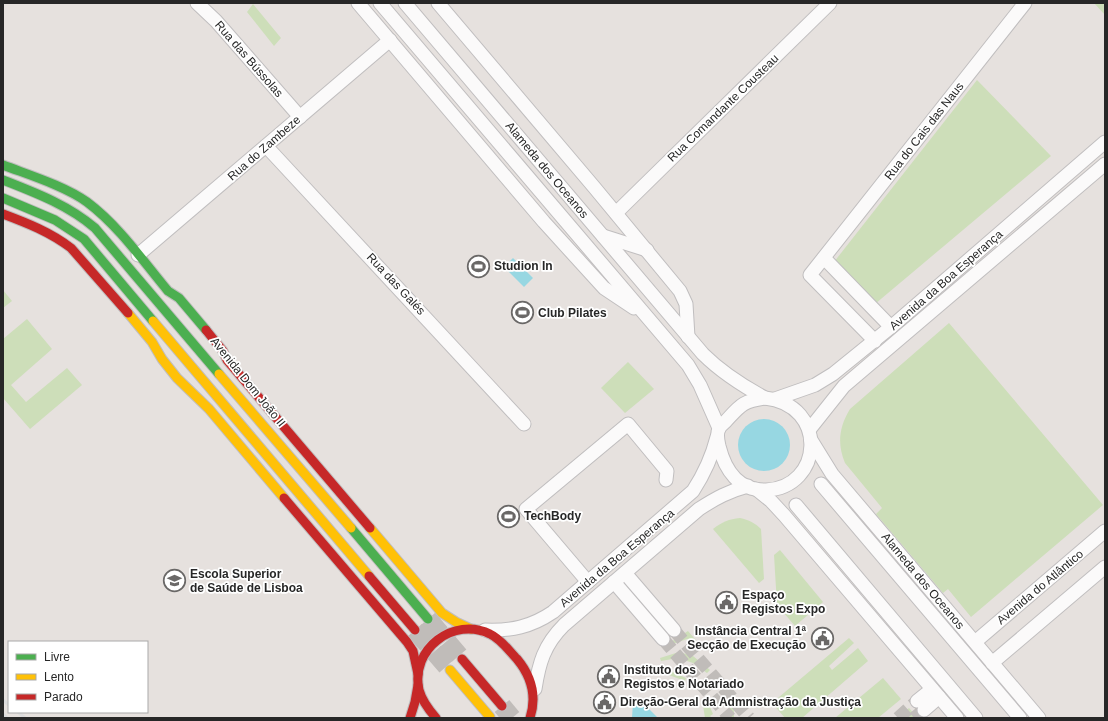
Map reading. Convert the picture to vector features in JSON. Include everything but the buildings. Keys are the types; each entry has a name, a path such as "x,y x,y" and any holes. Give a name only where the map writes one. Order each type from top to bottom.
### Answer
{"main road":[{"name":"Avenida Dom João II","path":"3,165 66,190 87,202 105,217 168,291 179,298 223,350 227,360 442,613 460,626 498,638 529,675 534,698"},
{"name":"Avenida Dom João II","path":"3,180 60,203 87,220 169,314 428,619"},
{"path":"3,198 53,218 69,227 80,236 415,630"},
{"path":"3,214 46,231 61,239 73,250 152,342 156,351 179,379 198,400 209,409 407,642 413,651 423,702 436,718"},
{"path":"168,291 169,314"},
{"path":"207,385 209,409"},
{"path":"410,718 415,702 418,678 424,656 443,635 452,631 476,630"},
{"path":"462,659 502,706"},
{"path":"450,670 490,717"},
{"path":"530,718 534,698"}],"street":[{"name":"Rua das Bússolas","path":"197,3 216,21 300,117"},
{"name":"Alameda dos Oceanos","path":"358,3 544,222 604,288 624,303 643,313"},
{"name":"Alameda dos Oceanos","path":"380,3 688,365 700,386 718,433"},
{"name":"Alameda dos Oceanos","path":"405,3 688,337 713,364 746,388 770,399"},
{"name":"Alameda dos Oceanos","path":"438,3 616,213 684,297 686,304 688,337"},
{"name":"Rua Comandante Cousteau","path":"616,213 830,3"},
{"name":"Rua do Cais das Naus","path":"875,341 810,275 1024,3"},
{"name":"Rua do Zambeze","path":"138,255 390,40"},
{"name":"Avenida da Boa Esperança","path":"770,399 815,385 833,374 875,341 1105,142"},
{"name":"Rua das Galés","path":"266,146 524,424"},
{"name":"Avenida da Boa Esperança","path":"810,435 844,386 1105,164"},
{"path":"603,236 646,250"},
{"path":"824,258 891,327"},
{"path":"752,488 766,490 784,486 799,475 809,459 811,450 810,435 806,421 800,413 784,402 770,399 756,399 738,407 718,433 722,459 726,468 732,476 771,501 784,515 957,718"},
{"path":"588,582 526,509 628,424 667,471 666,480"},
{"name":"Avenida da Boa Esperança","path":"476,630 499,630 530,625 542,620 553,612 694,491 702,478 718,433"},
{"name":"Alameda dos Oceanos","path":"810,435 832,474 1040,718"},
{"name":"Alameda dos Oceanos","path":"821,484 1020,718"},
{"name":"Avenida da Boa Esperança","path":"534,698 537,674 542,656 554,634 699,509 716,498 731,491 752,488"},
{"path":"796,505 976,718"},
{"name":"Avenida do Atlântico","path":"975,642 1105,531"},
{"path":"992,663 1105,567"},
{"path":"625,572 674,630"},
{"path":"614,582 663,639"},
{"path":"921,705 935,693"},
{"path":"534,698 537,718"}],"green space":[{"path":"1094,3 1105,3 1105,15"},
{"path":"253,4 281,38 274,46 247,12"},
{"path":"977,80 1051,156 875,304 834,262"},
{"path":"3,290 12,301 3,308"},
{"path":"27,319 52,349 11,385 26,402 67,368 82,385 30,429 3,398 3,339"},
{"path":"949,323 1103,505 971,617 948,589 943,593 876,514 882,508 845,463 842,456 840,442 843,422 850,409"},
{"path":"628,362 654,389 625,413 601,388"},
{"path":"740,518 752,522 761,529 764,579 759,583 713,529 726,521"},
{"path":"780,550 823,602 795,626 777,605 774,555"},
{"path":"688,631 700,645 699,647 687,639 667,646 666,645"},
{"path":"849,638 854,643 829,666 832,670 858,648 868,661 802,718 785,718 772,703"},
{"path":"679,652 693,656 710,670 707,673 693,663 678,658 661,661 660,658"},
{"path":"668,670 686,678 685,681 669,675 654,675 653,673"},
{"path":"883,678 901,699 878,718 835,718"},
{"path":"706,698 713,714 710,716 712,718 705,718 702,699"},
{"path":"730,705 734,705 734,718 728,718"},
{"path":"909,708 918,718 897,718"}],"water":[{"path":"513,258 533,278 524,287 504,267"},
{"path":"759,419 769,419 783,426 790,440 790,450 783,464 769,471 759,471 749,467 742,460 738,450 738,440 742,430 749,423"},
{"path":"633,702 649,709 658,718 632,718"}],"tunnel":[{"path":"428,619 462,659"},
{"path":"415,630 450,670"},
{"path":"674,630 749,718"},
{"path":"663,639 730,718"},
{"path":"898,718 917,701"},
{"path":"502,706 512,718"},
{"path":"914,718 924,710"}],"railway":[{"path":"3,700 8,704"},
{"path":"19,713 25,718"},
{"path":"3,714 7,718"}],"traffic: fast":[{"path":"3,165 58,186 78,196 99,211 140,256 168,291 179,298 206,330"},
{"path":"3,180 63,206 95,228 219,374"},
{"path":"3,198 55,220 84,239 153,321"},
{"path":"351,528 428,619"}],"traffic: slow":[{"path":"128,313 152,342 162,359 177,378 209,409 284,498"},
{"path":"153,321 369,576"},
{"path":"219,374 351,528"},
{"path":"370,528 442,613 471,629"},
{"path":"450,670 490,717"}],"traffic: jam":[{"path":"3,214 30,224 71,248 128,313"},
{"path":"206,330 223,351 227,360 370,528"},
{"path":"284,498 407,642 413,651 418,674"},
{"path":"369,576 415,630"},
{"path":"436,718 426,705 419,690 418,675 421,661 428,650 438,640 449,633 462,629 476,630 494,636 517,659 530,680 532,687 533,702 530,718"},
{"path":"462,659 502,706"},
{"path":"410,718 418,685"}],"place":[{"name":"Studion In","path":"478,266"},
{"name":"Club Pilates","path":"523,313"},
{"name":"TechBody","path":"508,516"},
{"name":"Escola Superior de Saúde de Lisboa","path":"174,581"},
{"name":"Espaço Registos Expo","path":"727,602"},
{"name":"Instância Central 1ª Secção de Execução","path":"822,638"},
{"name":"Instituto dos Registos e Notariado","path":"608,677"},
{"name":"Direção-Geral da Admnistração da Justiça","path":"605,702"}]}
